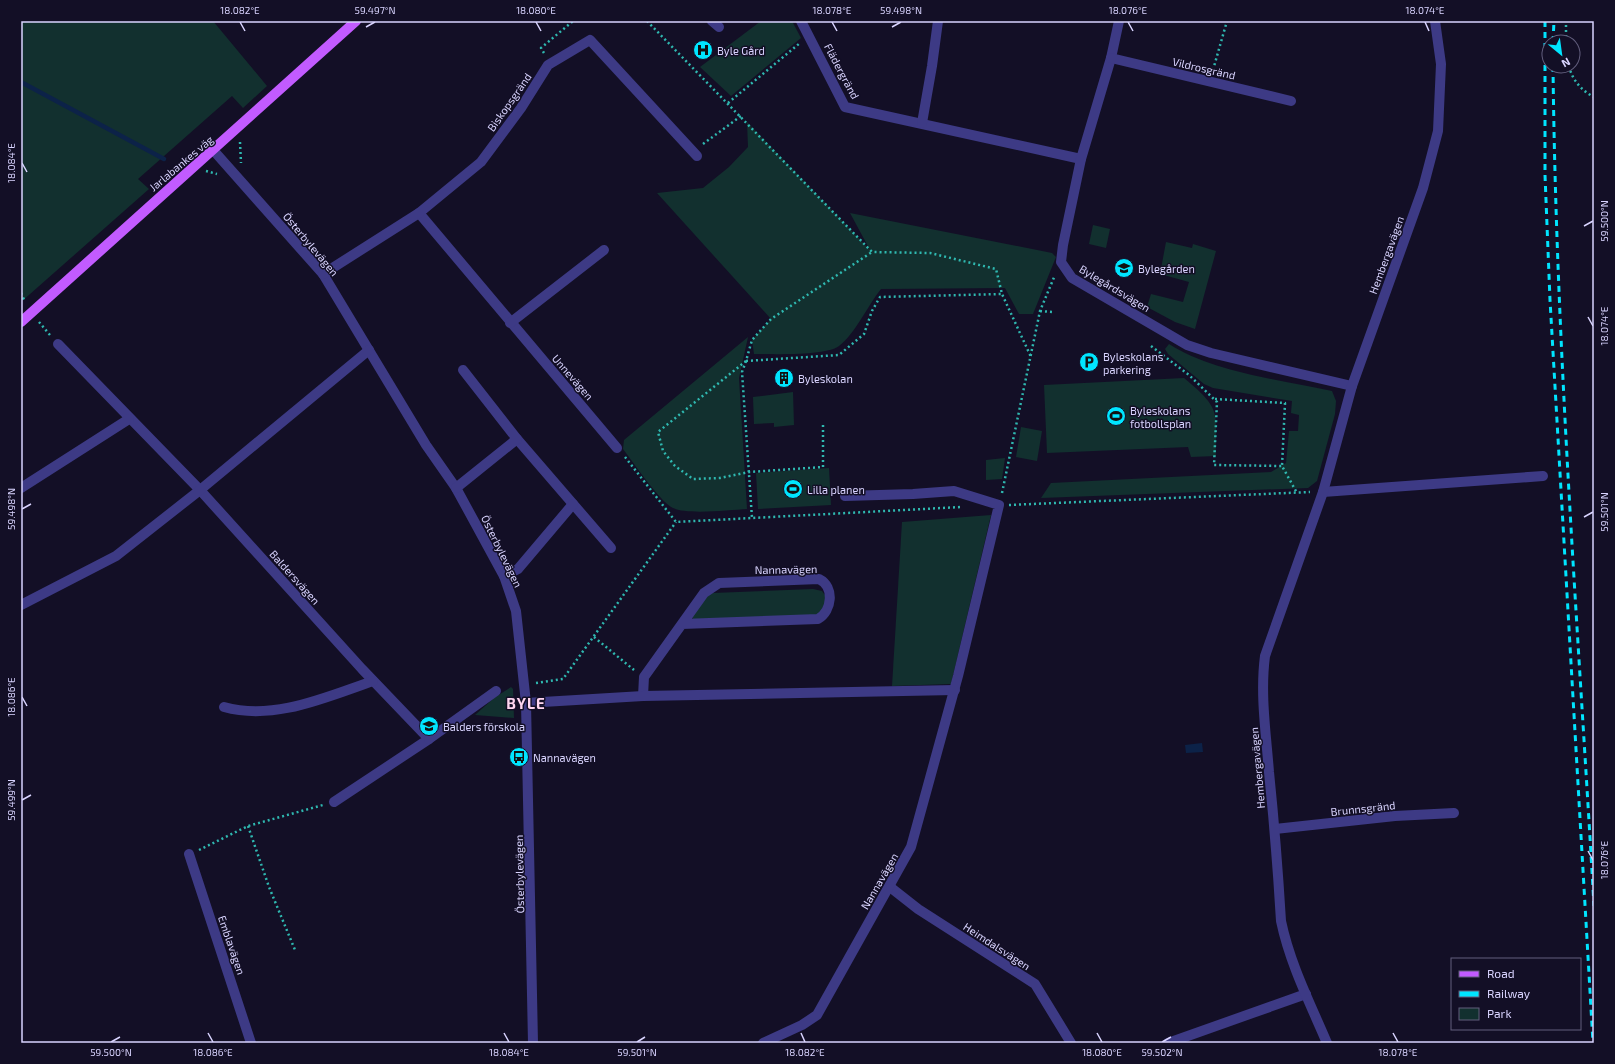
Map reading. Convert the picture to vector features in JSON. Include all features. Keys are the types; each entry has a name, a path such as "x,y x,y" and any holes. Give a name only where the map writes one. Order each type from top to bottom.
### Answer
{"main road":[{"name":"Jarlabankes väg","path":"21,322 160,196 214,151 356,21"}],"street":[{"name":"Flädergränd","path":"801,21 845,107 1081,159"},
{"path":"922,123 938,21"},
{"path":"1061,262 1063,245 1081,159 1111,58 1119,21"},
{"name":"Hembergavägen","path":"1327,1043 1286,943 1282,921 1262,680 1265,656 1323,492 1352,386 1423,188 1438,131 1441,64 1435,21"},
{"name":"Biskopsgränd","path":"323,274 419,213 481,162 521,108 548,66 590,40 695,154"},
{"name":"Vildrosgränd","path":"1111,58 1291,101"},
{"name":"Österbylevägen","path":"214,151 323,274 426,445 456,488 504,576 516,611 525,685 533,1043"},
{"name":"Unnevägen","path":"419,213 510,323 617,448"},
{"path":"510,323 604,250"},
{"name":"Bylegårdsvägen","path":"1061,262 1072,278 1187,345 1211,353 1352,386"},
{"name":"Baldersvägen","path":"58,344 200,490 373,681 429,739"},
{"path":"21,605 116,556 200,490 369,350"},
{"path":"463,370 517,440 611,548"},
{"path":"21,488 129,418"},
{"path":"456,488 517,440"},
{"path":"1323,492 1543,476"},
{"path":"845,496 954,491 999,505"},
{"path":"504,576 518,569 573,504"},
{"name":"Nannavägen","path":"763,1043 802,1025 817,1015 911,848 954,690 999,505"},
{"name":"Nannavägen","path":"644,677 704,593 719,583 819,579 828,586 830,600 829,609 824,616 818,619 682,624"},
{"path":"643,696 644,677"},
{"path":"224,707 241,712 295,707 373,681"},
{"path":"526,703 643,696 954,690"},
{"path":"334,802 429,739 496,691"},
{"name":"Brunnsgränd","path":"1275,829 1395,816 1454,813"},
{"name":"Emblavägen","path":"189,854 252,1043"},
{"name":"Heimdalsvägen","path":"890,887 918,909 1035,984 1071,1043"},
{"path":"1168,1043 1306,994"}],"path":[{"path":"548,66 541,48 573,21"},
{"path":"648,21 872,252"},
{"path":"1210,82 1227,21"},
{"path":"1566,21 1566,34"},
{"path":"728,103 809,35"},
{"path":"1572,74 1582,90 1594,97"},
{"path":"695,154 741,116"},
{"path":"203,174 206,171 218,174"},
{"path":"752,518 742,372 752,340 771,319 872,252 930,254 996,269 1002,294 1031,357"},
{"path":"999,505 1040,311 1061,262"},
{"path":"21,293 27,305"},
{"path":"823,425 823,467 749,472 720,478 693,479 675,466 663,451 658,432 746,361 839,356 864,334 872,311 880,297 1002,294"},
{"path":"1040,311 1053,312"},
{"path":"44,316 38,322 58,344"},
{"path":"1151,346 1189,375 1217,402 1214,465 1282,466"},
{"path":"1214,399 1285,403 1282,466 1297,493"},
{"path":"525,685 562,679 594,637 676,522"},
{"path":"594,637 644,677"},
{"path":"189,854 248,826 334,802"},
{"path":"248,826 269,887 295,950"}],"green space":[{"path":"21,21 213,21 267,86 243,108 232,96 138,179 149,189 21,302"},
{"path":"761,21 792,21 801,38 731,96 700,67"},
{"path":"747,122 870,250 850,213 1052,253 1056,257 1033,314 1019,314 1005,288 881,289 856,327 839,346 832,349 811,353 754,354 752,340 771,319 657,193 703,188 729,167 748,147"},
{"path":"1093,225 1110,229 1106,248 1089,244"},
{"path":"1166,242 1192,248 1193,244 1216,251 1195,329 1175,322 1147,307 1151,294 1183,302 1189,282 1160,274"},
{"path":"748,337 739,378 747,509 698,512 673,508 654,490 623,449 624,440"},
{"path":"1169,344 1186,354 1205,362 1269,379 1332,391 1336,401 1335,414 1317,481 1308,488 1041,498 1051,483 1271,472 1286,463 1289,431 1298,431 1299,415 1291,413 1292,401 1213,388 1204,384 1168,354 1165,349"},
{"name":"Byleskolans fotbollsplan","path":"1184,378 1205,397 1214,411 1216,419 1216,456 1191,457 1188,447 1047,453 1044,385"},
{"path":"793,392 794,425 774,427 774,423 754,424 753,397"},
{"path":"1021,427 1042,431 1037,461 1016,457"},
{"path":"1005,458 1002,479 986,480 986,460"},
{"name":"Lilla planen","path":"829,468 831,505 758,509 756,473"},
{"path":"991,515 951,684 892,686 902,522"},
{"path":"813,589 822,591 827,598 824,616 694,621 690,613 707,595 713,593"},
{"path":"511,687 513,689 514,718 475,715 494,698"}],"water":[{"path":"1202,743 1203,752 1186,753 1185,745"}],"waterway":[{"path":"21,82 164,159"}],"railway":[{"path":"1545,21 1545,175 1550,300 1593,1043"},
{"path":"1553,34 1554,21"},
{"path":"1553,74 1558,276 1563,381 1594,906"}],"place":[{"name":"Byle Gård","path":"703,50"},
{"name":"Bylegården","path":"1124,268"},
{"name":"Byleskolans parkering","path":"1089,362"},
{"name":"Byleskolan","path":"784,378"},
{"name":"Byleskolans fotbollsplan","path":"1116,416"},
{"name":"Lilla planen","path":"793,489"},
{"name":"Balders förskola","path":"429,726"},
{"name":"Nannavägen","path":"519,757"}],"district":[{"name":"BYLE","path":"526,703"}]}
